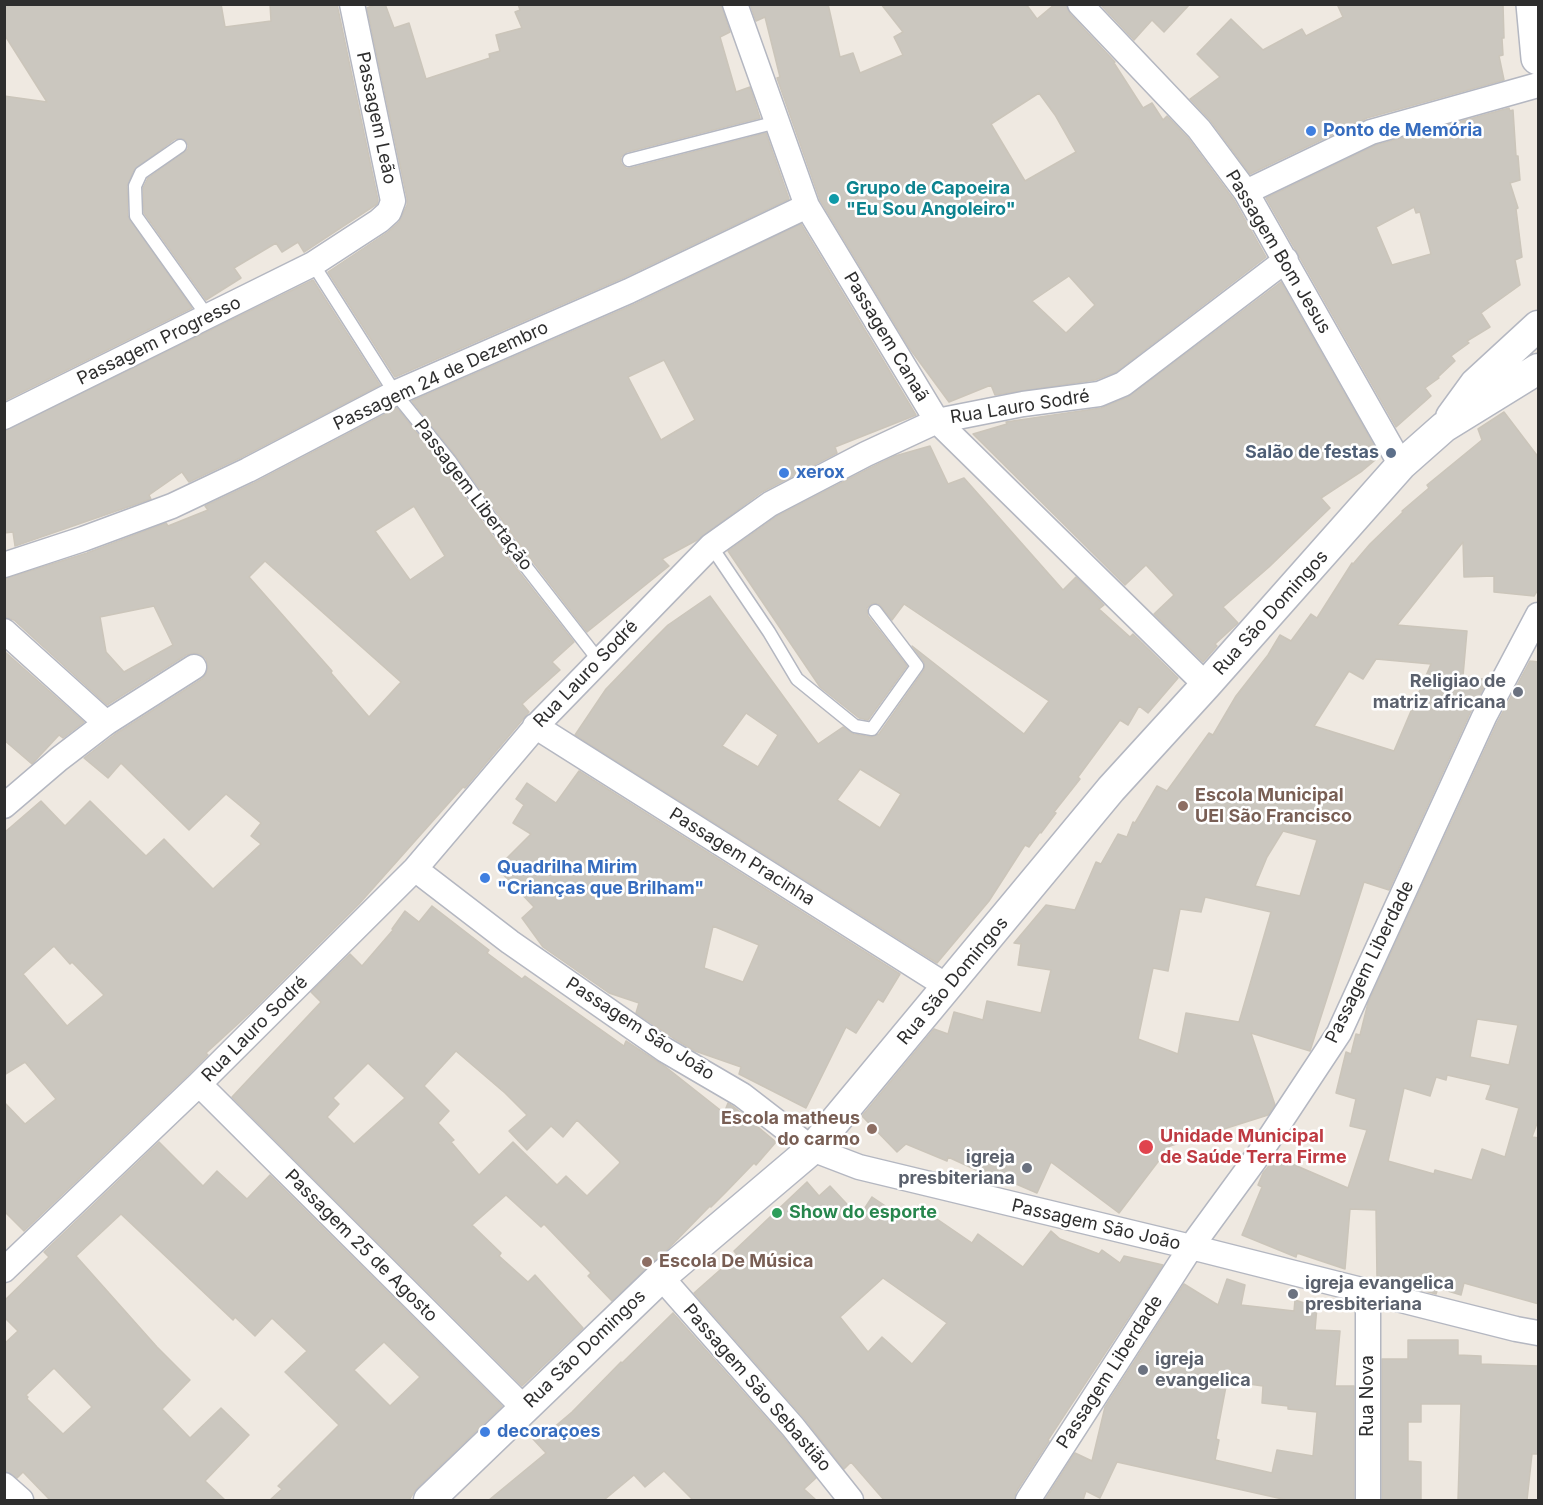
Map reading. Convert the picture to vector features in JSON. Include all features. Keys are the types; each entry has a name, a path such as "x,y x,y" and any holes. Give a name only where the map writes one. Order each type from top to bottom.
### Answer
{"main road":[{"path":"1533,4 1539,58"}],"street":[{"name":"Passagem Leão","path":"313,264 380,221 388,212 393,201 352,4"},
{"name":"Passagem Canaã","path":"735,4 807,206 938,421 1206,685"},
{"name":"Passagem Bom Jesus","path":"1080,4 1198,129 1246,192 1401,465"},
{"path":"1246,192 1371,132 1539,85"},
{"name":"Passagem 24 de Dezembro","path":"4,564 83,539 172,506 248,470 394,393 629,291 807,206"},
{"name":"Rua Lauro Sodré","path":"4,1270 199,1084 415,869 536,726 711,546 770,504 866,454 938,421 1023,404 1099,394 1123,384 1286,260"},
{"name":"Passagem Progresso","path":"4,417 313,264"},
{"name":"Rua São Domingos","path":"1444,427 1475,384 1539,326"},
{"name":"Rua São Domingos","path":"429,1500 523,1407 661,1277 813,1149 1111,789 1401,465 1444,427 1539,369"},
{"name":"Passagem Liberdade","path":"1028,1500 1191,1247 1259,1154 1339,1034 1484,717 1539,615"},
{"path":"4,631 106,723"},
{"path":"4,806 106,723 194,667"},
{"name":"Passagem Pracinha","path":"536,726 948,987"},
{"name":"Passagem São João","path":"415,869 510,942 665,1050 742,1095 813,1149 860,1167 1539,1333"},
{"name":"Passagem 25 de Agosto","path":"199,1084 523,1407"},
{"name":"Passagem São Sebastião","path":"661,1277 793,1427 851,1500"},
{"name":"Rua Nova","path":"1368,1291 1368,1500"},
{"path":"4,1485 21,1500"}],"lane":[{"path":"629,160 777,122"},
{"path":"180,146 141,173 135,186 136,216 208,317"},
{"name":"Passagem Libertação","path":"313,264 394,393 450,461 516,554 600,662"},
{"path":"711,546 769,632 796,678 855,726 872,729 917,666 875,611"}],"building":[{"path":"4,4 221,4 225,27 271,21 270,4 337,4 377,204 304,252 298,242 282,252 276,243 234,268 241,278 206,300 144,213 143,188 148,178 188,149 184,139 175,139 134,170 127,186 128,216 192,308 4,401 4,96 47,102 4,34"},
{"path":"385,4 394,28 409,23 426,79 490,58 489,54 500,51 496,35 522,28 515,12 520,10 518,4 721,4 730,32 720,37 736,92 750,87 760,118 627,152 621,157 621,163 626,168 631,168 766,133 789,199 623,278 395,377 328,272 388,232 399,222 407,205 367,8"},
{"path":"750,4 828,4 840,57 853,53 860,73 903,55 894,37 903,32 881,4 1026,4 1037,19 1055,4 1066,4 1070,14 1115,62 1143,108 1152,103 1163,120 1167,116 1188,138 1234,200 1266,257 1116,372 1095,380 995,395 991,385 949,402 910,349 820,200 777,78 780,77 765,17 756,21","holes":["1039,93 1055,115 1076,152 1025,181 991,124","1069,276 1095,305 1066,333 1032,301"]},
{"path":"1100,4 1190,4 1164,32 1152,20 1134,40"},
{"path":"1337,4 1503,4 1503,55 1499,56 1504,80 1367,118 1250,174 1210,120 1190,99 1220,77 1197,54 1231,19 1263,50 1302,29 1306,36 1343,17"},
{"path":"1509,108 1510,111 1513,110 1520,180 1510,183 1518,208 1516,209 1522,257 1515,260 1520,285 1481,313 1490,327 1467,341 1469,343 1451,356 1455,361 1439,378 1425,388 1431,396 1396,427 1266,198 1376,145","holes":["1414,207 1416,213 1420,212 1431,254 1392,265 1376,227"]},
{"path":"801,224 916,415 835,447 837,453 762,492 697,540 662,559 669,566 587,632 456,456 412,401 635,304","holes":["664,360 695,420 661,440 628,377"]},
{"path":"313,280 380,385 189,482 182,472 149,495 151,499 15,546 13,532 4,533 4,431"},
{"path":"1281,282 1380,456 1321,498 1330,508 1269,567 1223,607 1238,623 1215,644 1217,646 1203,662 1154,614 1174,595 1146,565 1125,585 973,434 1007,424 1006,422 1101,408 1128,397"},
{"path":"397,408 574,642 552,662 560,670 522,704 529,712 465,788 463,787 359,904 252,1011 206,1053 208,1055 189,1074 24,1231 4,1211 4,1102 25,1124 56,1099 25,1062 4,1075 5,832 41,801 65,826 90,801 146,856 164,839 213,889 261,844 251,836 261,823 226,794 189,830 121,763 108,778 84,758 114,735 202,679 208,667 206,659 200,654 186,655 107,705 14,620 4,617 4,579 87,553 166,523 168,526 208,510 205,506","holes":["414,506 445,556 410,580 375,531","265,561 401,682 369,717 331,673 332,671 249,577","154,606 173,645 124,672 106,652 100,617","54,946 104,995 67,1026 23,974"]},
{"path":"1504,412 1539,458 1539,588 1534,596 1494,592 1494,576 1464,577 1463,542 1397,625 1467,631 1463,676 1488,680 1471,711 1389,890 1364,882 1310,1051 1251,1033 1275,1105 1268,1115 1170,1146 1119,1213 1051,1162 1037,1193 986,1171 985,1174 948,1157 947,1161 906,1144 897,1152 862,1116 934,1029 948,1034 954,1012 983,1020 987,1001 1041,1013 1051,970 1018,965 1021,944 1014,943 1046,905 1075,910 1096,862 1101,864 1118,834 1127,837 1133,822 1135,823 1157,786 1167,791 1209,733 1213,735 1236,696 1268,655 1280,635 1291,641 1311,614 1317,618 1352,563 1402,511 1429,488 1427,485 1482,440 1478,429","holes":["1376,659 1431,664 1394,751 1314,726 1349,671 1363,679","1283,831 1317,840 1300,896 1255,886 1267,857","1205,897 1271,912 1239,1022 1186,1013 1178,1054 1138,1039 1153,968 1168,971 1180,909 1201,912"]},
{"path":"930,446 948,484 964,478 1063,590 1076,577 1104,605 1099,609 1130,637 1133,634 1178,678 1148,713 1139,706 1128,725 1120,720 1041,833 1029,847 1025,845 989,901 937,963 575,735 606,689 656,637 668,625 710,596 818,744 843,727 854,734 871,737 879,734 924,670 924,662 912,646 1024,734 1049,701 904,604 892,620 879,604 873,603 867,608 868,616 907,666 868,720 859,718 820,687 728,551 777,516 895,456","holes":["746,713 778,735 758,767 722,746","860,769 901,794 880,828 837,800"]},
{"path":"4,651 84,722 63,738 59,735 32,764 4,740"},
{"path":"1530,661 1539,662 1539,1118 1532,1137 1539,1138 1539,1304 1464,1283 1461,1295 1438,1288 1436,1294 1377,1278 1376,1210 1350,1209 1345,1269 1297,1253 1296,1257 1242,1235 1262,1187 1258,1185 1263,1173 1276,1157 1348,1188 1367,1130 1350,1126 1356,1099 1336,1093 1346,1052 1351,1054 1356,1034 1360,1035 1368,1003 1497,723","holes":["1477,1019 1518,1025 1509,1065 1470,1057","1447,1075 1491,1085 1486,1099 1519,1108 1505,1157 1482,1149 1472,1180 1435,1170 1434,1174 1388,1161 1404,1088 1430,1096 1436,1077 1446,1080"]},
{"path":"579,771 900,974 883,1002 878,999 856,1033 846,1027 806,1108 739,1074 741,1067 695,1051 673,1038 636,1013 639,1003 609,993 543,947 522,918 534,907 497,868 531,834 513,823 524,805 516,799 527,783 556,803","holes":["713,926 759,945 743,982 704,968"]},
{"path":"432,906 489,950 487,953 522,979 525,976 624,1046 626,1041 667,1068 724,1113 728,1103 776,1142 756,1165 754,1163 612,1301 588,1276 591,1273 544,1224 541,1227 506,1195 472,1225 501,1253 499,1256 528,1282 535,1275 583,1328 522,1386 232,1097 321,1002 311,992 350,954 362,966 393,930 405,911 419,922","holes":["456,1051 527,1115 509,1131 527,1150 551,1126 563,1137 577,1120 620,1162 619,1164 587,1196 566,1176 557,1185 513,1142 479,1175 451,1142 454,1140 438,1123 449,1111 424,1086","368,1063 405,1098 354,1144 327,1117 339,1104 333,1098"]},
{"path":"159,1142 203,1186 217,1171 247,1199 270,1175 502,1406 417,1488 409,1500 270,1500 282,1489 278,1486 339,1425 285,1372 307,1351 272,1318 255,1336 235,1317 233,1320 121,1214 76,1256 157,1347 190,1380 162,1409 190,1438 221,1408 249,1435 205,1481 225,1500 50,1500 23,1472 17,1478 4,1471 4,1344 18,1331 4,1317 4,1301 49,1257 44,1252","holes":["384,1342 420,1377 390,1406 354,1370","54,1368 92,1407 63,1434 27,1399 26,1395"]},
{"path":"807,1182 819,1196 830,1186 859,1217 872,1197 908,1221 918,1206 972,1243 978,1234 1023,1267 1051,1231 1060,1239 1099,1254 1102,1250 1120,1263 1124,1256 1163,1265 1048,1440 1016,1492 1014,1500 884,1500 851,1462 844,1469 804,1418 694,1293 737,1255 734,1251","holes":["883,1278 947,1323 912,1364 882,1337 868,1352 840,1317"]},
{"path":"1227,1279 1245,1285 1241,1305 1294,1311 1295,1300 1317,1307 1315,1330 1340,1331 1335,1386 1354,1386 1354,1500 1287,1500 1117,1462 1100,1498 1086,1491 1083,1500 1045,1500 1075,1453 1092,1461 1105,1407 1184,1284 1218,1305","holes":["1227,1381 1263,1386 1262,1403 1317,1412 1313,1456 1277,1450 1272,1473 1215,1460 1219,1440 1216,1439"]},
{"path":"673,1313 782,1436 816,1478 804,1489 816,1500 693,1500 664,1471 645,1487 634,1475 604,1500 489,1500 546,1453 533,1439 549,1426 552,1429 572,1412"},
{"path":"1408,1340 1458,1340 1458,1355 1481,1356 1481,1364 1539,1366 1539,1454 1532,1454 1527,1500 1458,1500 1461,1404 1421,1404 1421,1422 1408,1422 1408,1461 1421,1462 1421,1500 1382,1500 1382,1359 1408,1359"}],"place":[{"name":"Ponto de Memória","path":"1311,131"},
{"name":"Grupo de Capoeira \"Eu Sou Angoleiro\"","path":"834,199"},
{"name":"Salão de festas","path":"1391,453"},
{"name":"xerox","path":"784,473"},
{"name":"Religiao de matriz africana","path":"1518,692"},
{"name":"Escola Municipal UEI São Francisco","path":"1183,806"},
{"name":"Quadrilha Mirim \"Crianças que Brilham\"","path":"485,878"},
{"name":"Escola matheus do carmo","path":"872,1129"},
{"name":"Unidade Municipal de Saúde Terra Firme","path":"1146,1147"},
{"name":"igreja presbiteriana","path":"1027,1168"},
{"name":"Show do esporte","path":"777,1213"},
{"name":"Escola De Música","path":"647,1262"},
{"name":"igreja evangelica presbiteriana","path":"1293,1294"},
{"name":"igreja evangelica","path":"1143,1370"},
{"name":"decoraçoes","path":"485,1432"}]}
